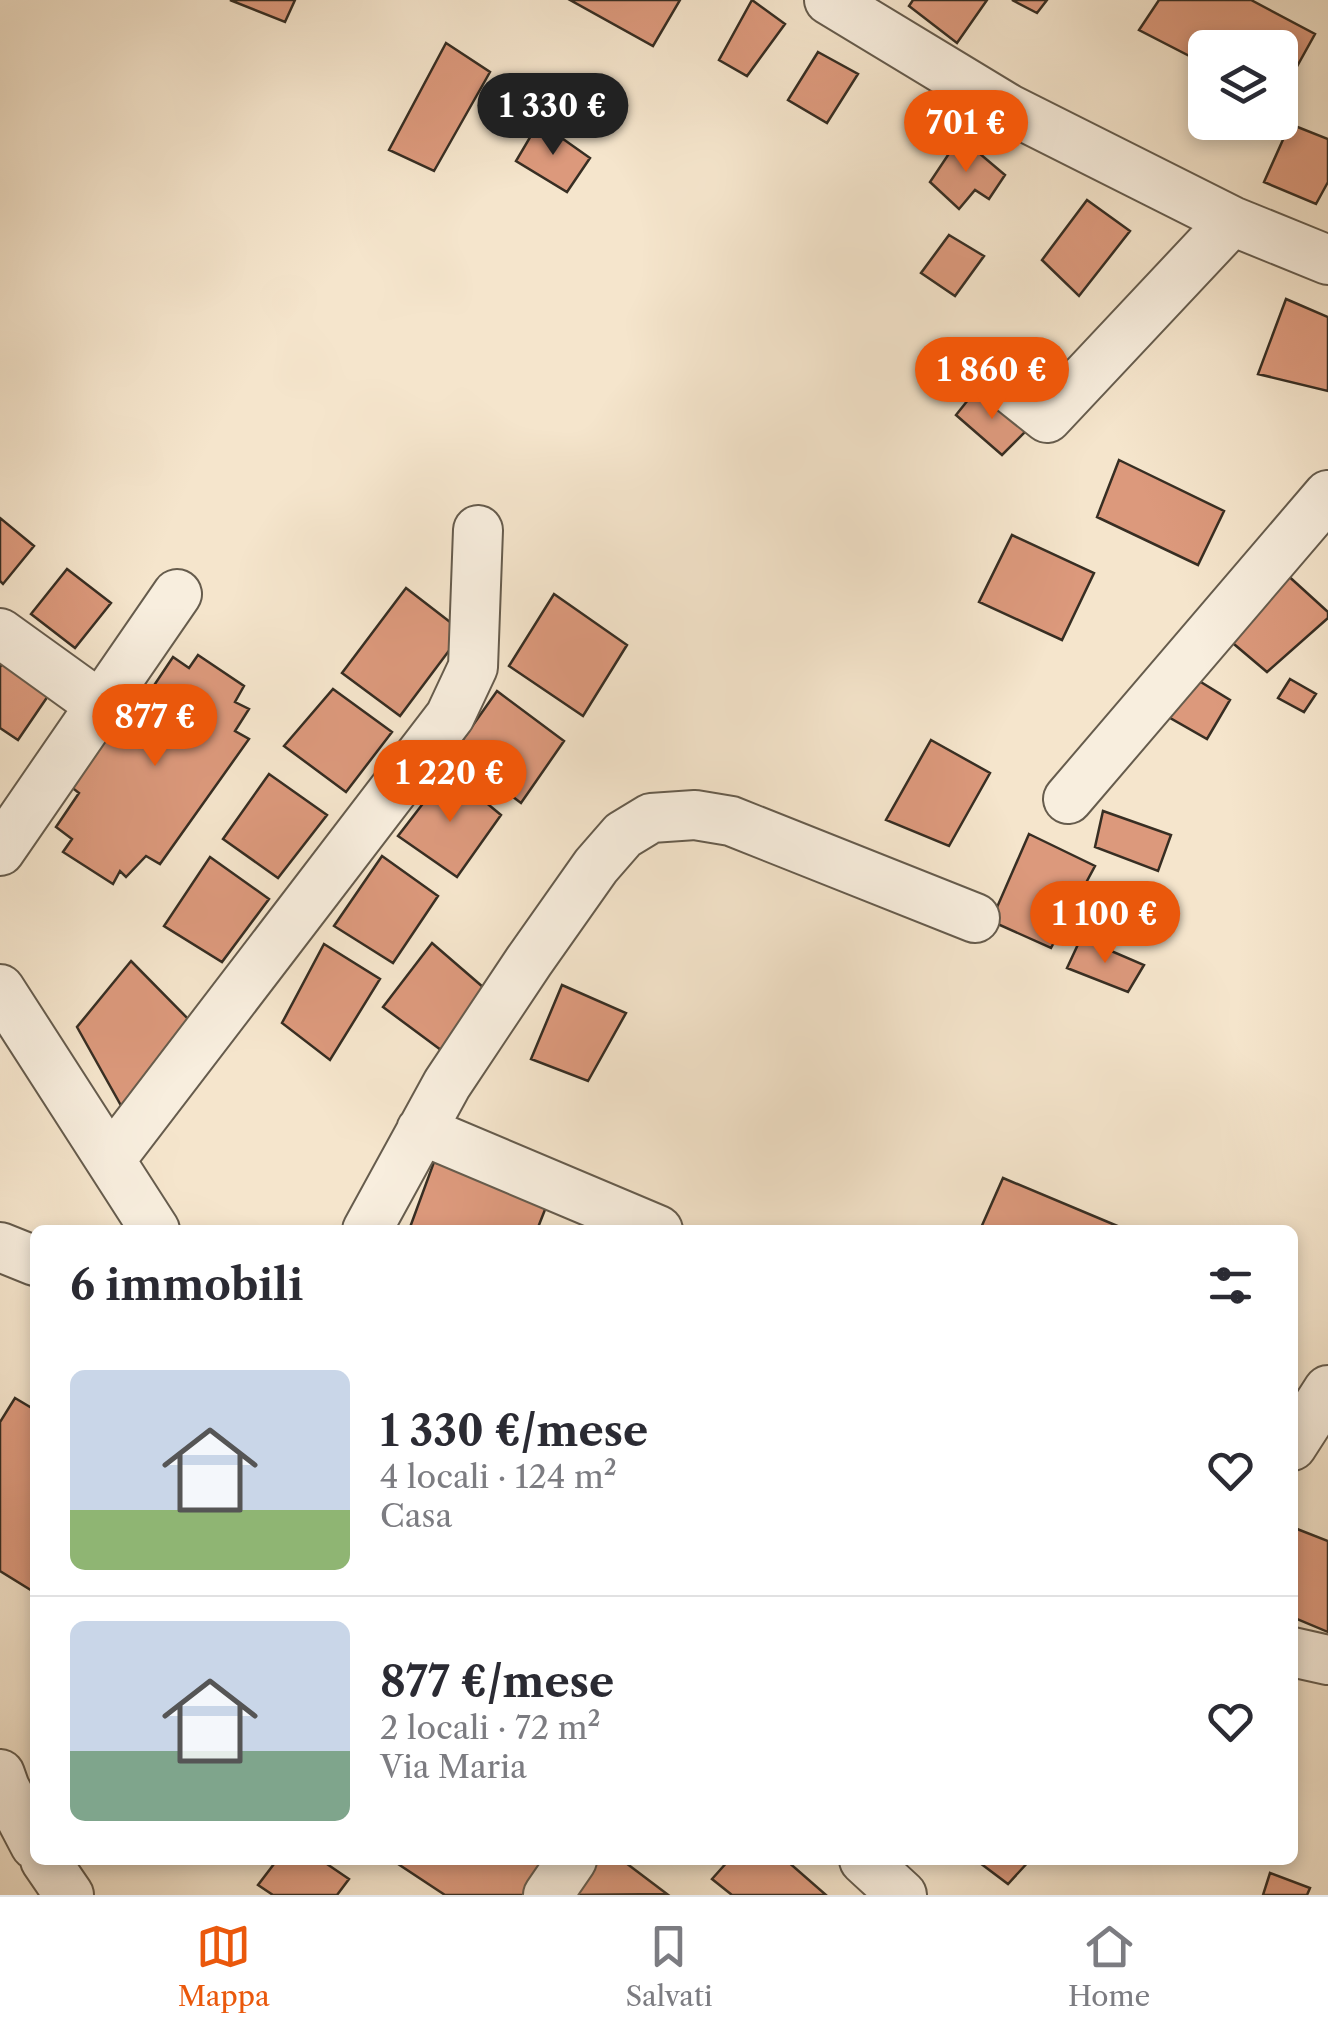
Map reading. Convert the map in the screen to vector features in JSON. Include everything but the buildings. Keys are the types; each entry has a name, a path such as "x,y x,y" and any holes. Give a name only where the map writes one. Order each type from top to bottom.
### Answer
{"street":[{"path":"828,0 1008,109 1232,222 1328,260"},
{"path":"994,375 1047,418 1232,222"},
{"path":"1068,799 1328,495"},
{"path":"112,1159 450,716 474,667 478,530"},
{"path":"0,851 177,594"},
{"path":"0,633 100,706"},
{"path":"370,1225 448,1084 528,961 622,835 652,818 695,816 731,822 975,918"},
{"path":"0,989 152,1225"},
{"path":"421,1130 580,1214 634,1225"},
{"path":"0,1247 30,1259"},
{"path":"1298,1437 1328,1390"},
{"path":"1298,1653 1328,1660"},
{"path":"0,1774 30,1836"},
{"path":"48,1865 69,1895"},
{"path":"548,1895 569,1865"},
{"path":"869,1865 902,1895"}]}
